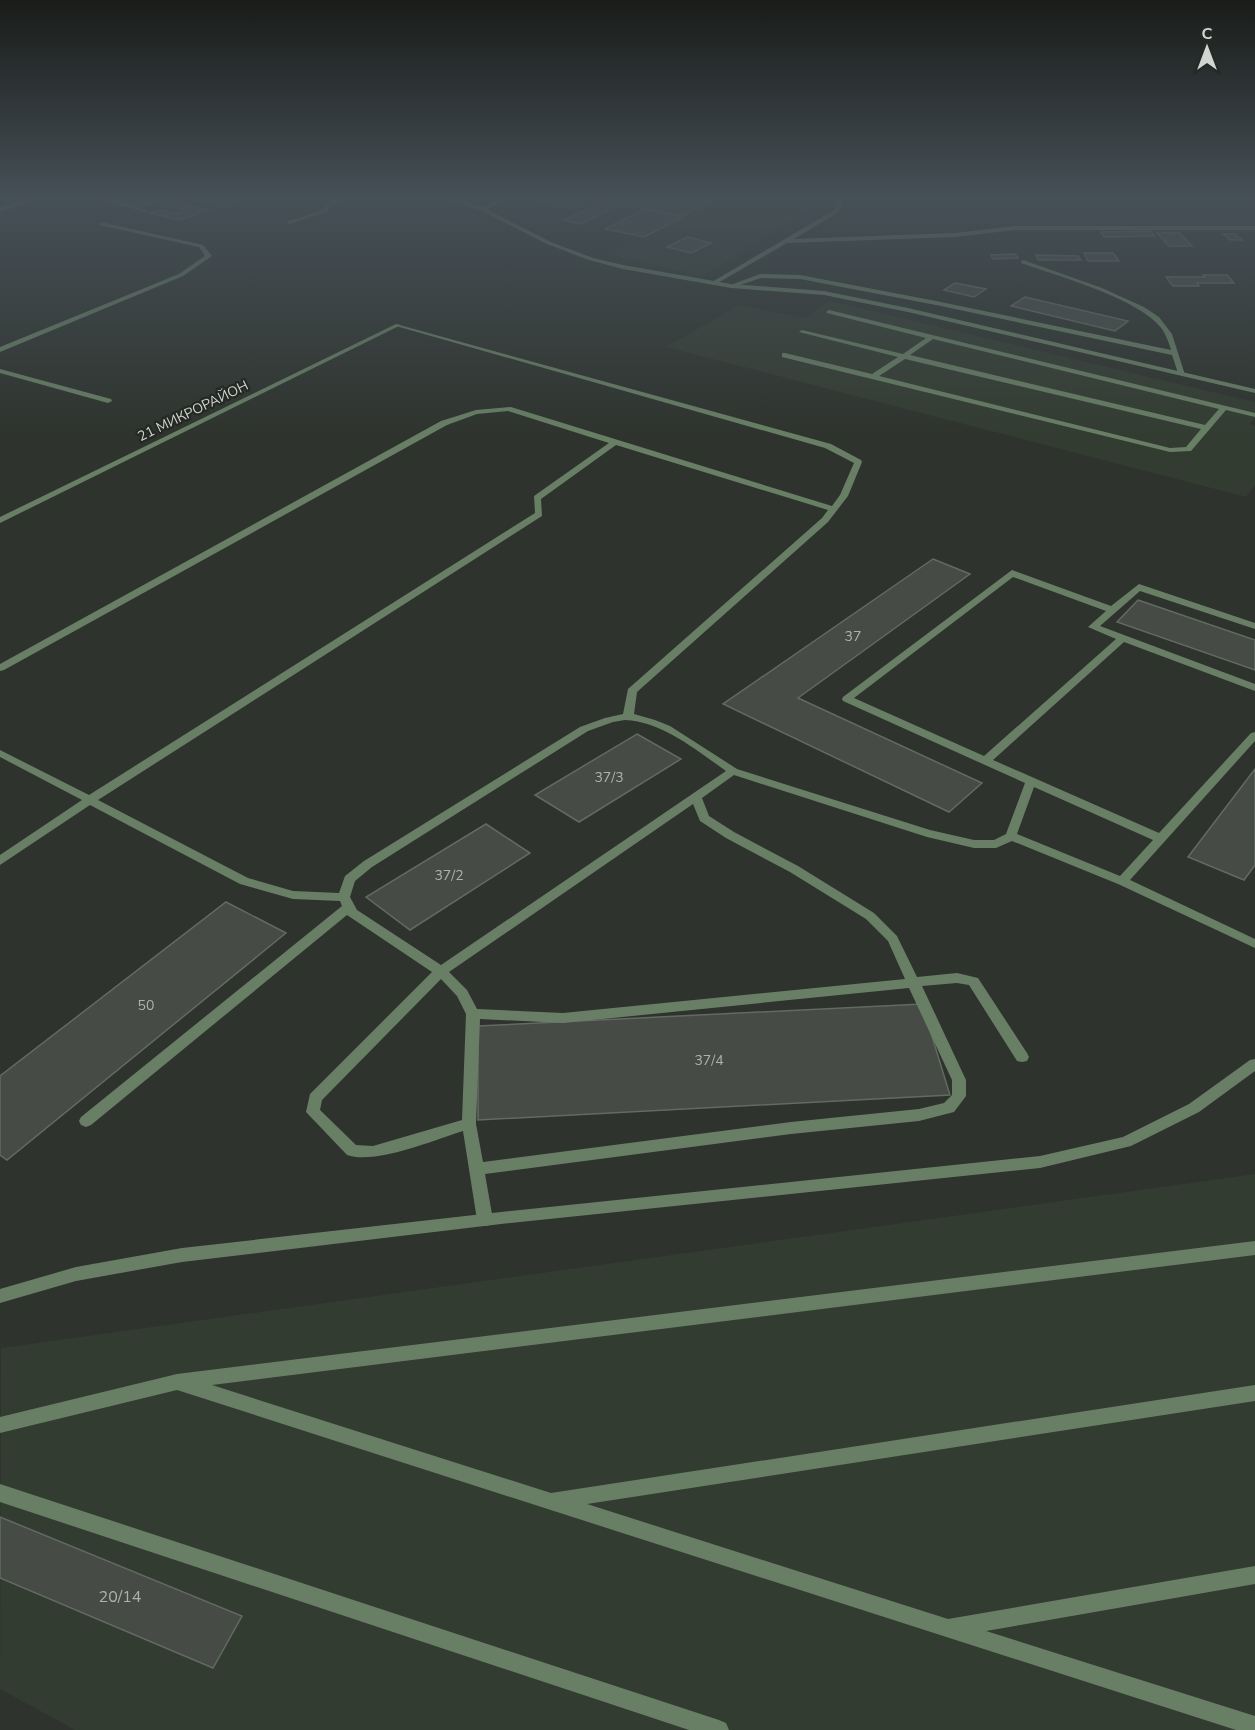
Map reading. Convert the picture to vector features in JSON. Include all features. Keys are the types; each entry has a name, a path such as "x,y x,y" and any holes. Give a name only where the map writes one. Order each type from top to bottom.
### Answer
{"street":[{"path":"0,350 179,276"},
{"path":"672,276 730,286 824,293 1255,391"},
{"path":"714,283 726,276"},
{"path":"730,286 760,276 800,277 1174,353"},
{"path":"1060,276 1113,295 1147,313 1165,328 1182,373"},
{"path":"878,304 895,295"},
{"path":"829,312 1255,415"},
{"name":"21 МИКРОРАЙОН","path":"0,520 398,325 828,446 858,462 844,496 834,509"},
{"path":"802,332 1206,428"},
{"path":"873,377 932,337"},
{"path":"785,355 1170,450 1188,449 1224,408"},
{"path":"0,371 108,401"},
{"path":"0,668 444,423 476,412 508,409 834,509 825,520 632,691 628,716"},
{"path":"0,861 90,800 539,514 537,498 615,442"},
{"path":"1113,610 1012,573 847,699 1161,838"},
{"path":"1255,626 1139,587 1093,627 1255,688"},
{"path":"985,760 1123,638"},
{"path":"485,1220 470,1124 473,1014 462,993 441,971 352,913 347,902 349,879 368,864 584,729 610,719 628,716 664,728 687,740 733,771 927,833 962,841 996,844 1011,836 1031,781"},
{"path":"1122,881 1255,735"},
{"path":"0,753 244,881 274,892 347,902"},
{"path":"470,1124 373,1152 352,1151 313,1112 315,1098 441,971 733,771"},
{"path":"477,1169 790,1128 920,1115 949,1108 959,1096 959,1080 893,939 870,916 794,868 730,835 704,818 696,796"},
{"path":"1011,836 1122,881 1255,944"},
{"path":"86,1121 347,902"},
{"path":"473,1014 563,1018 957,978 973,981 1022,1057"},
{"path":"0,1296 76,1274 182,1255 485,1220 1040,1162 1126,1142 1194,1108 1255,1064"},
{"path":"0,1425 177,1382 1255,1248"},
{"path":"177,1382 1255,1726"},
{"path":"551,1501 1255,1393"},
{"path":"0,1493 719,1730"},
{"path":"947,1628 1255,1575"}],"shaded area":[{"path":"830,301 1255,402 1255,418 1250,424 1255,426 1255,485 1246,497 666,347 739,305 804,318"},
{"path":"1255,1174 1255,1730 75,1730 0,1689 1,1348"}],"building":[{"path":"1228,276 1234,283 1197,283 1199,286 1173,286 1166,277"},
{"path":"955,283 986,289 974,297 944,290"},
{"path":"1025,297 1128,321 1115,331 1011,306"},
{"path":"933,559 970,574 798,698 982,783 949,812 723,704"},
{"path":"1138,600 1255,640 1255,670 1117,622"},
{"path":"637,734 681,759 579,822 535,795"},
{"path":"1255,769 1255,865 1244,880 1188,857"},
{"path":"486,824 530,853 410,930 366,897"},
{"path":"226,902 286,933 7,1160 0,1155 0,1076"},
{"path":"922,1004 950,1095 478,1120 478,1026"},
{"path":"0,1517 242,1616 213,1668 0,1578"}]}
